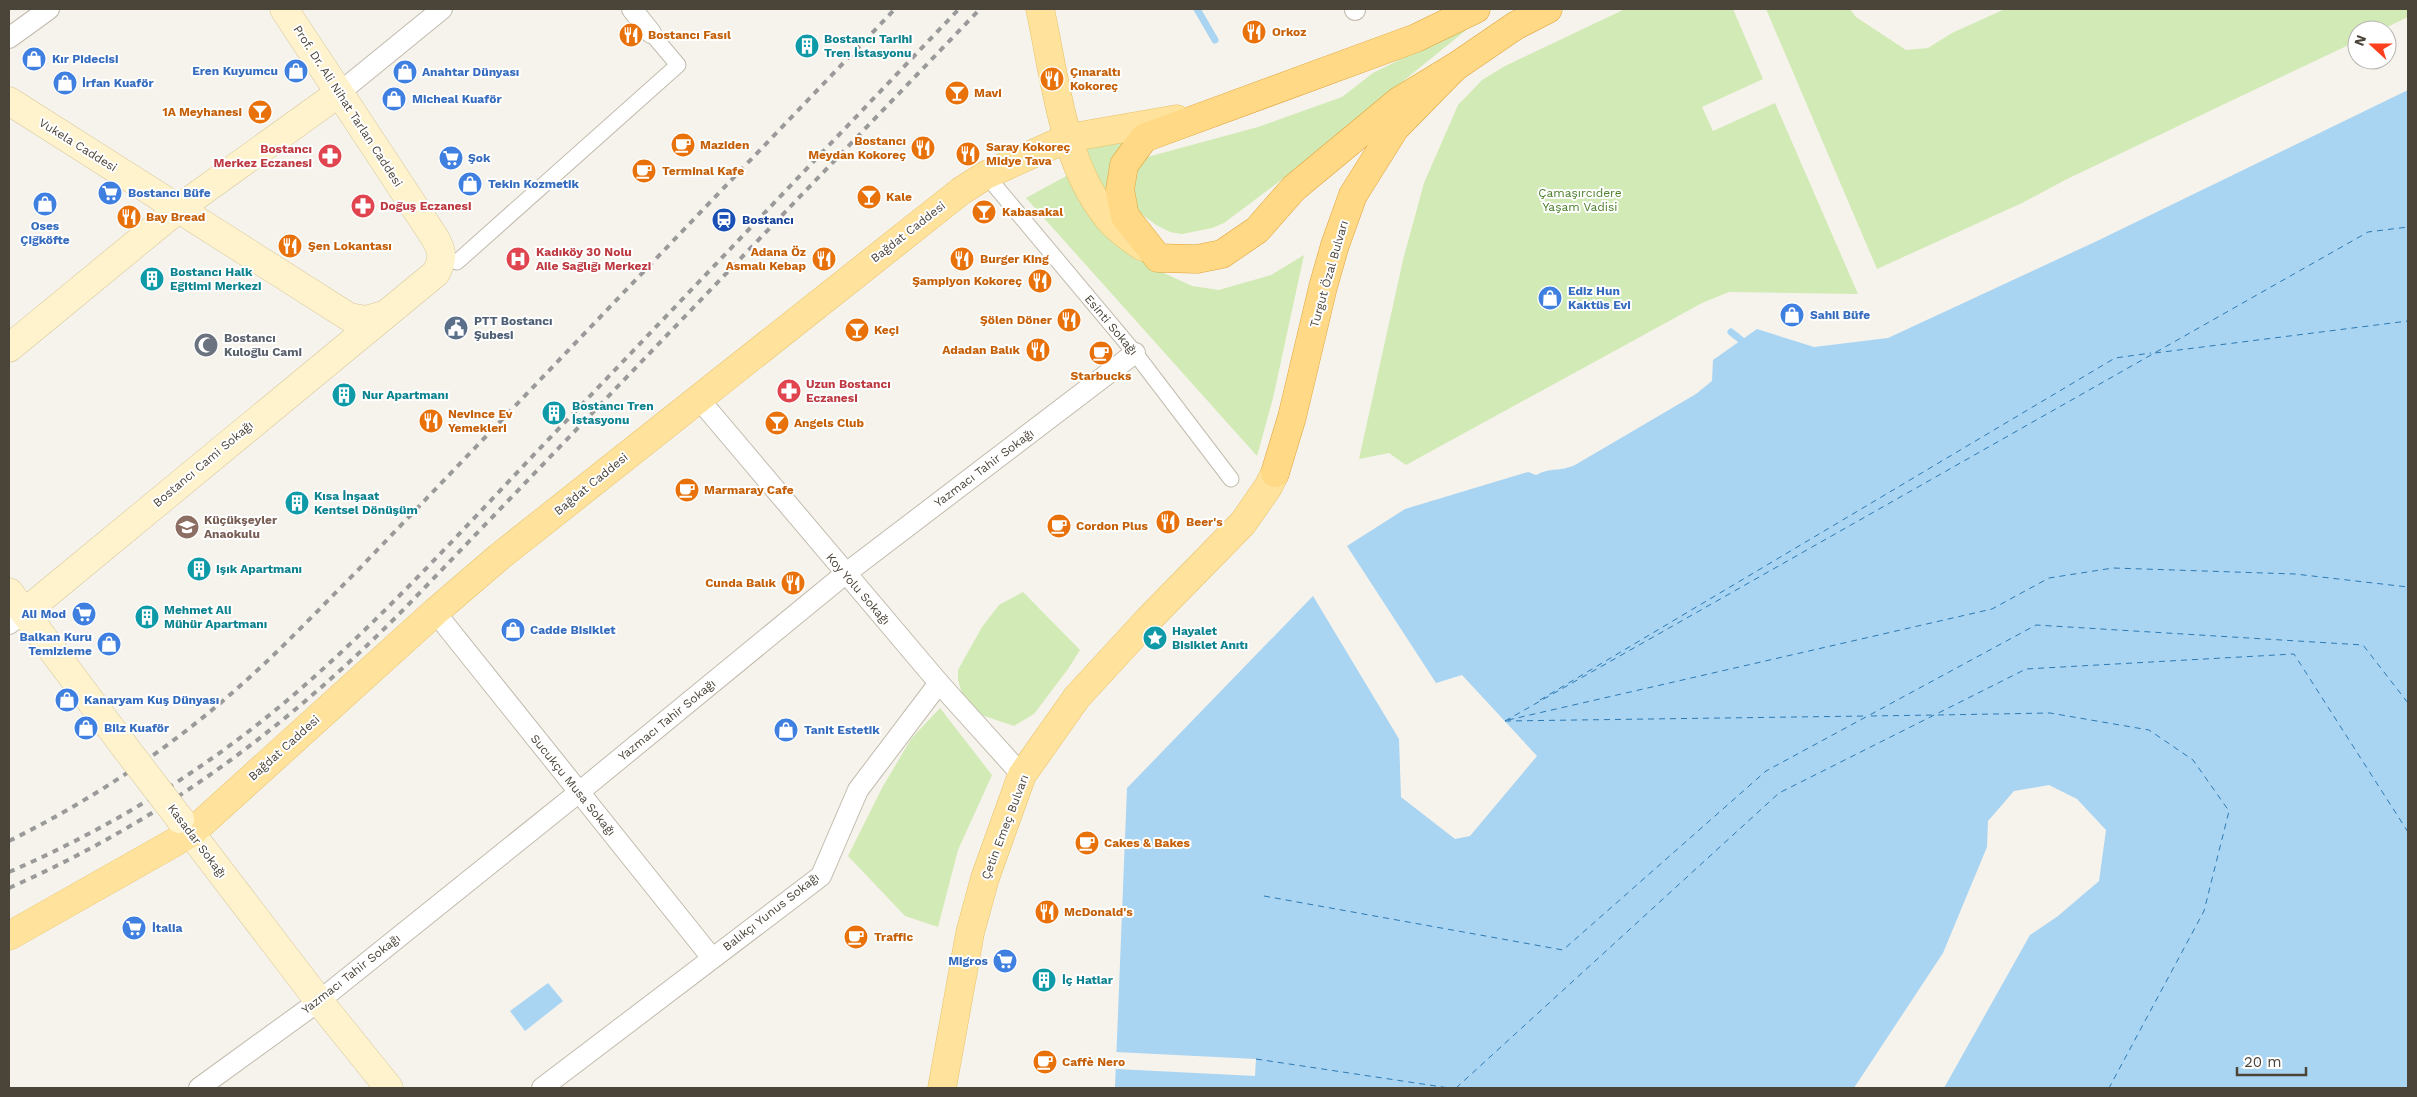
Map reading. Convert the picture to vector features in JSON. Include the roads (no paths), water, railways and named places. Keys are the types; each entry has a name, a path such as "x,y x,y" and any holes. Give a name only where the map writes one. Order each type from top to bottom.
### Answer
{"highway":[{"path":"1455,67 1399,101 1294,188 1257,230 1222,254 1197,259 1158,258 1125,216 1120,190 1124,165 1144,138 1416,38 1476,9"},
{"name":"Turgut Özal Bulvarı","path":"1275,473 1294,408 1325,279 1353,195 1395,128 1455,67 1515,26 1548,9"}],"main road":[{"name":"Prof. Dr. Ali Nihat Tarlan Caddesi","path":"284,9 441,249 442,262 436,273 380,316"},
{"path":"1040,9 1068,138 1082,178 1108,218 1158,258"},
{"path":"9,348 178,209 340,93"},
{"name":"Vukela Caddesi","path":"9,101 349,317 366,320 380,316"},
{"name":"Bağdat Caddesi","path":"9,936 185,826 498,557 941,206 986,174 1068,138 1214,113"},
{"name":"Bostancı Cami Sokağı","path":"14,609 380,316"},
{"name":"Çetin Emeç Bulvarı","path":"942,1088 970,933 985,878 1022,775 1077,697 1158,609 1243,523 1268,487 1275,473"},
{"name":"Kasadar Sokağı","path":"14,609 124,746 318,1001 389,1088"}],"street":[{"path":"9,38 49,9"},
{"path":"340,93 442,9"},
{"path":"457,262 678,65 632,9"},
{"name":"Esinti Sokağı","path":"986,174 1135,353 1231,479"},
{"name":"Yazmacı Tahir Sokağı","path":"199,1088 318,1001 578,793 845,574 1135,353"},
{"name":"Koy Yolu Sokağı","path":"698,398 938,683 1022,775"},
{"name":"Sucukçu Musa Sokağı","path":"435,612 712,958"},
{"name":"Balıkçı Yunus Sokağı","path":"542,1088 821,876 858,790 938,683"}],"water":[{"path":"2408,90 2408,1088 1944,1088 2030,935 2058,916 2099,881 2106,830 2077,799 2049,785 2014,791 1988,821 1987,847 1943,953 1854,1088 1115,1088 1127,788 1313,596 1399,739 1401,797 1455,839 1470,836 1537,756 1462,675 1436,683 1347,546 1405,509 1528,472 1536,475 1575,465 1696,394 1712,381 1713,360 1757,329 1814,347 1888,338 2097,241"},
{"path":"548,983 563,1001 525,1031 510,1011"}],"waterway":[{"path":"1197,9 1215,40"},
{"path":"1731,332 1741,340"}],"railway":[{"path":"9,841 71,808 130,771 215,708 257,671 360,568 895,9"},
{"path":"9,872 91,833 169,787 244,735 314,677 380,615 444,550 959,9"},
{"path":"9,888 66,861 120,832 172,800 271,730 317,691 408,605 980,9"}],"place":[{"name":"Orkoz","path":"1254,32"},
{"name":"Bostancı Fasıl","path":"631,35"},
{"name":"Bostancı Tarihi Tren İstasyonu","path":"807,46"},
{"name":"Kır Pidecisi","path":"34,59"},
{"name":"Eren Kuyumcu","path":"296,71"},
{"name":"Anahtar Dünyası","path":"405,72"},
{"name":"Çınaraltı Kokoreç","path":"1052,79"},
{"name":"İrfan Kuaför","path":"65,83"},
{"name":"Mavi","path":"957,93"},
{"name":"Micheal Kuaför","path":"394,99"},
{"name":"1A Meyhanesi","path":"260,112"},
{"name":"Maziden","path":"683,145"},
{"name":"Bostancı Meydan Kokoreç","path":"923,148"},
{"name":"Saray Kokoreç Midye Tava","path":"968,154"},
{"name":"Bostancı Merkez Eczanesi","path":"330,156"},
{"name":"Şok","path":"451,158"},
{"name":"Terminal Kafe","path":"644,171"},
{"name":"Tekin Kozmetik","path":"470,184"},
{"name":"Bostancı Büfe","path":"110,193"},
{"name":"Kale","path":"869,197"},
{"name":"Oses Çiğköfte","path":"45,204"},
{"name":"Doğuş Eczanesi","path":"363,206"},
{"name":"Kabasakal","path":"984,212"},
{"name":"Bay Bread","path":"129,217"},
{"name":"Bostancı","path":"724,220"},
{"name":"Şen Lokantası","path":"290,246"},
{"name":"Kadıköy 30 Nolu Aile Sağlığı Merkezi","path":"518,259"},
{"name":"Adana Öz Asmalı Kebap","path":"824,259"},
{"name":"Burger King","path":"962,259"},
{"name":"Bostancı Halk Eğitimi Merkezi","path":"152,279"},
{"name":"Şampiyon Kokoreç","path":"1040,281"},
{"name":"Ediz Hun Kaktüs Evi","path":"1550,298"},
{"name":"Sahil Büfe","path":"1792,315"},
{"name":"Şölen Döner","path":"1069,320"},
{"name":"PTT Bostancı Şubesi","path":"456,328"},
{"name":"Keçi","path":"857,330"},
{"name":"Bostancı Kuloğlu Cami","path":"206,345"},
{"name":"Adadan Balık","path":"1038,350"},
{"name":"Starbucks","path":"1101,353"},
{"name":"Uzun Bostancı Eczanesi","path":"789,391"},
{"name":"Nur Apartmanı","path":"344,395"},
{"name":"Bostancı Tren İstasyonu","path":"554,413"},
{"name":"Nevince Ev Yemekleri","path":"431,421"},
{"name":"Angels Club","path":"777,423"},
{"name":"Marmaray Cafe","path":"687,490"},
{"name":"Kısa İnşaat Kentsel Dönüşüm","path":"297,503"},
{"name":"Beer's","path":"1168,522"},
{"name":"Cordon Plus","path":"1059,526"},
{"name":"Küçükşeyler Anaokulu","path":"187,527"},
{"name":"Işık Apartmanı","path":"199,569"},
{"name":"Cunda Balık","path":"793,583"},
{"name":"Ali Mod","path":"84,614"},
{"name":"Mehmet Ali Mühür Apartmanı","path":"147,617"},
{"name":"Cadde Bisiklet","path":"513,630"},
{"name":"Hayalet Bisiklet Anıtı","path":"1155,638"},
{"name":"Balkan Kuru Temizleme","path":"109,644"},
{"name":"Kanaryam Kuş Dünyası","path":"67,700"},
{"name":"Bilz Kuaför","path":"86,728"},
{"name":"Tanit Estetik","path":"786,730"},
{"name":"Cakes & Bakes","path":"1087,843"},
{"name":"McDonald's","path":"1047,912"},
{"name":"İtalia","path":"134,928"},
{"name":"Traffic","path":"856,937"},
{"name":"Migros","path":"1005,961"},
{"name":"İç Hatlar","path":"1044,980"},
{"name":"Caffè Nero","path":"1045,1062"}],"park label":[{"name":"Çamaşırcıdere Yaşam Vadisi","path":"1580,200"}]}
